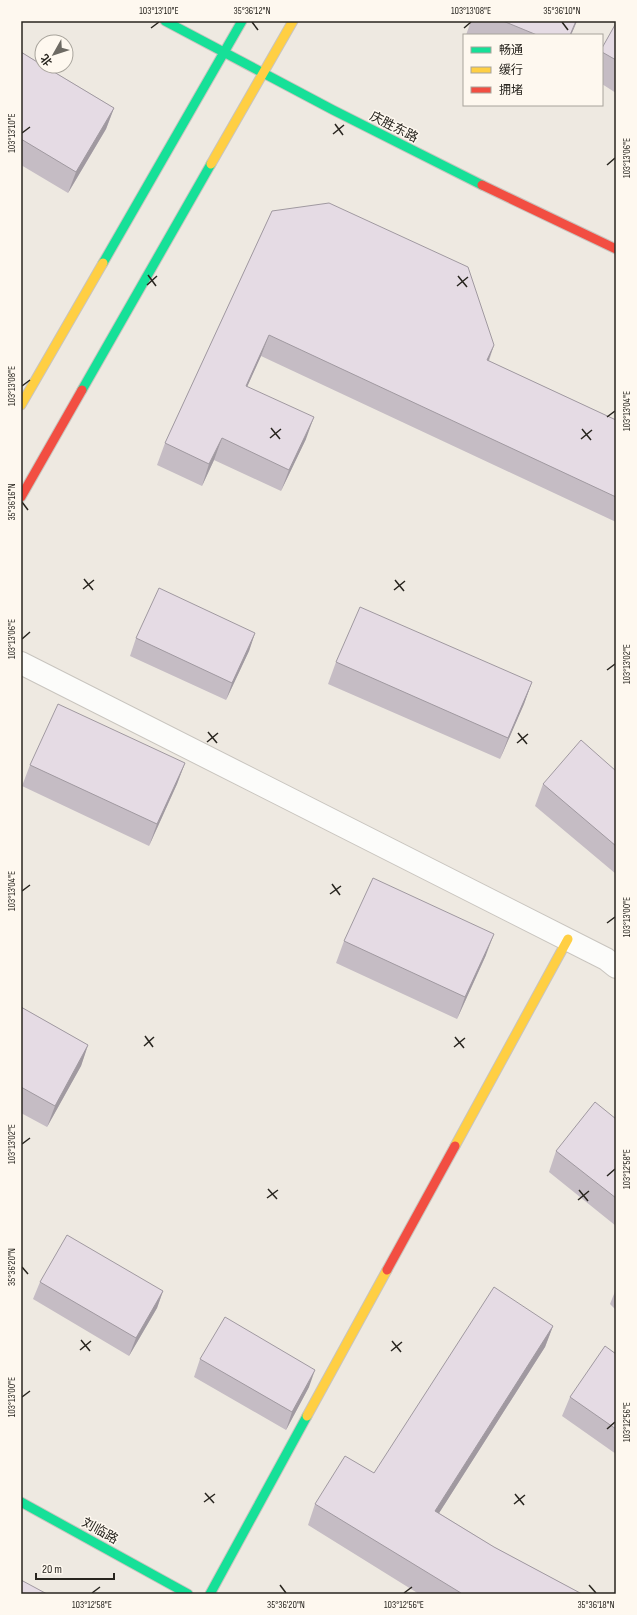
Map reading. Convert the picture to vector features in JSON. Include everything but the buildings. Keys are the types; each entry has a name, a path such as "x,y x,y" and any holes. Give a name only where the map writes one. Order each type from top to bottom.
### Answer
{"main road":[{"name":"庆胜东路","path":"165,21 262,74 456,173 616,249"},
{"path":"21,404 242,21"},
{"path":"21,498 293,21"},
{"path":"210,1594 568,939"},
{"name":"刘临路","path":"21,1502 188,1594"}],"street":[{"path":"21,663 568,939 606,959 616,967"}],"traffic: fast":[{"path":"165,21 333,110 482,185"},
{"path":"103,263 242,21"},
{"path":"82,390 211,164"},
{"path":"210,1594 307,1416"},
{"path":"21,1502 188,1594"}],"traffic: slow":[{"path":"211,164 293,21"},
{"path":"21,405 103,263"},
{"path":"455,1146 568,939"},
{"path":"307,1416 387,1270"}],"traffic: jam":[{"path":"482,185 616,249"},
{"path":"21,497 82,390"},
{"path":"387,1270 455,1146"}]}
